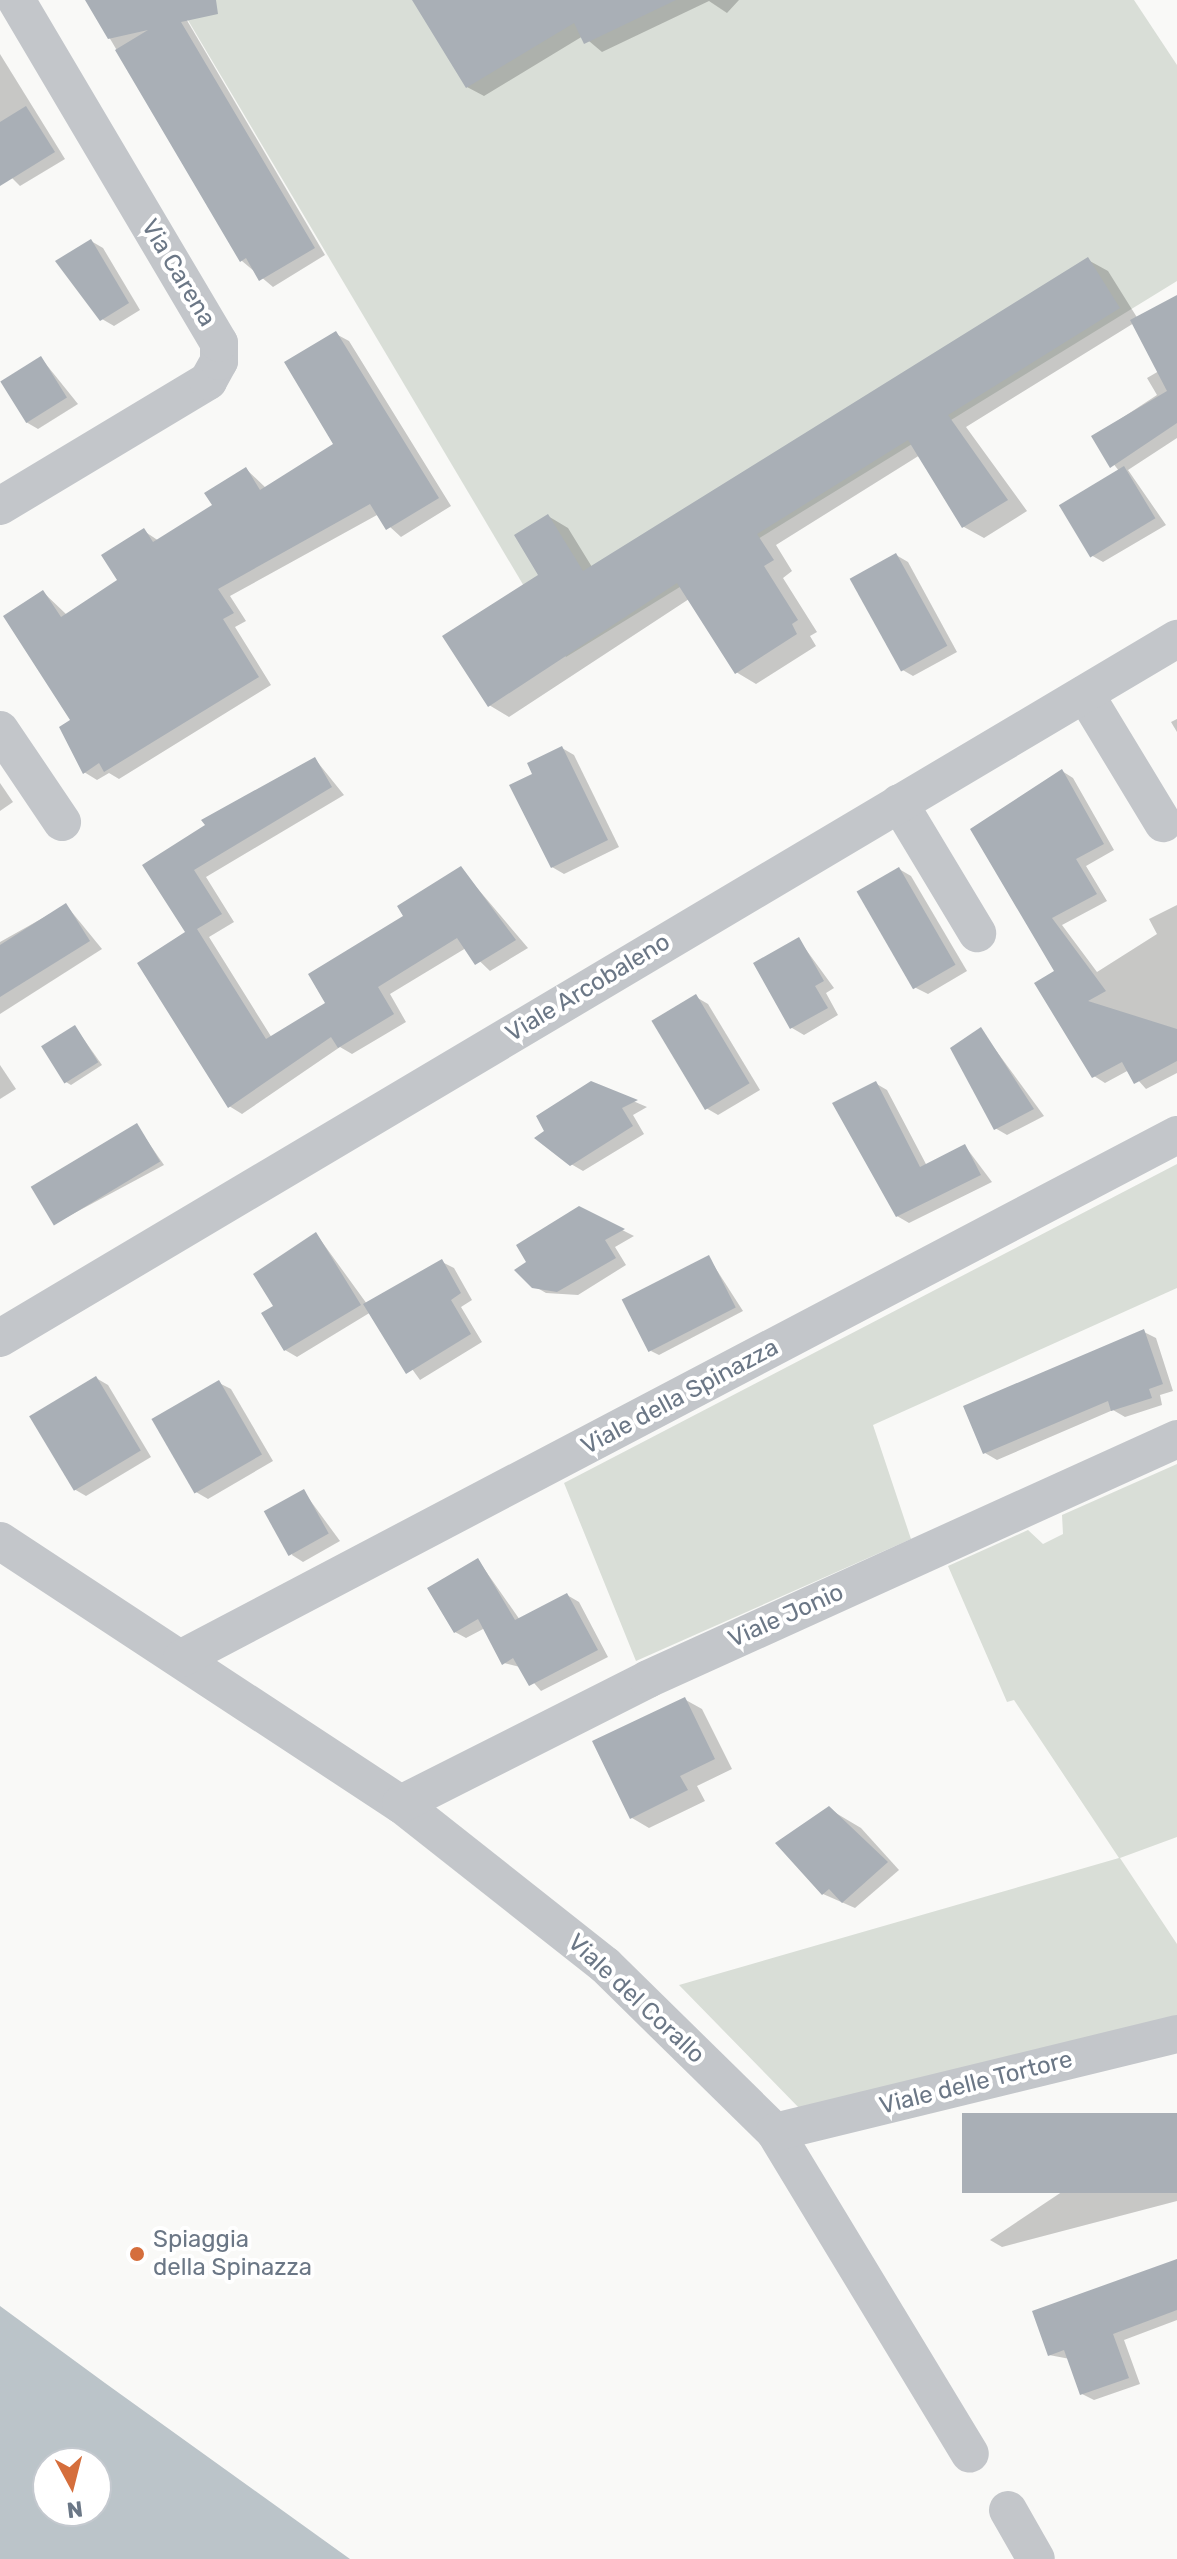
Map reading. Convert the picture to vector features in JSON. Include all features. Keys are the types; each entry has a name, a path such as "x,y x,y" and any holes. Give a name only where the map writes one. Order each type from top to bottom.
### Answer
{"street":[{"name":"Via Carena","path":"0,506 208,381 219,361 219,343 16,0"},
{"name":"Viale Arcobaleno","path":"0,1338 1177,639"},
{"path":"1085,694 1163,823"},
{"path":"0,730 62,822"},
{"path":"899,803 977,933"},
{"name":"Viale della Spinazza","path":"182,1658 1177,1135"},
{"name":"Viale Jonio","path":"401,1804 648,1679 1177,1439"},
{"name":"Viale del Corallo","path":"0,1541 401,1804 605,1965 775,2132 970,2454"},
{"name":"Viale delle Tortore","path":"775,2132 1177,2034"},
{"path":"1008,2510 1036,2559"}],"shaded area":[{"path":"176,0 1134,0 1177,65 1177,281 566,657"},
{"path":"1177,1164 1177,1288 873,1425 911,1539 636,1661 564,1483"},
{"path":"1177,1464 1177,1837 1120,1858 1177,1944 1177,2019 802,2111 679,1985 1119,1858 1014,1700 1007,1702 948,1566 1028,1530 1043,1544 1063,1534 1062,1515"},
{"path":"0,2306 105,2383 350,2559 0,2559"}],"building":[{"path":"85,0 216,0 218,14 181,22 315,248 259,281 246,258 240,262 115,50 148,30 108,39"},
{"path":"412,0 676,0 584,44 574,23 466,88"},
{"path":"26,106 55,152 0,186 0,122"},
{"path":"91,239 129,303 100,321 55,261"},
{"path":"1088,257 1120,308 948,415 1008,500 962,528 908,440 757,534 774,560 764,566 798,620 792,624 797,634 735,674 677,583 488,707 442,636 538,575 514,535 548,514 583,571"},
{"path":"1177,295 1177,423 1110,468 1091,436 1167,391 1130,320"},
{"path":"336,331 439,498 386,530 370,504 218,589 234,613 223,619 259,677 104,772 99,763 83,774 59,727 70,720 3,616 43,590 61,617 117,580 101,555 144,528 153,542 212,505 204,493 246,467 260,490 333,444 284,362"},
{"path":"41,356 67,398 26,423 0,381"},
{"path":"1124,466 1155,518 1090,557 1059,505"},
{"path":"896,553 947,646 901,671 850,579"},
{"path":"562,746 608,840 551,868 509,785 532,774 527,763"},
{"path":"315,757 332,787 194,870 222,914 197,929 266,1039 325,1003 308,974 403,916 397,906 461,866 516,940 475,965 457,938 378,987 394,1014 338,1048 331,1037 228,1108 137,963 185,932 142,865 205,825 201,820"},
{"path":"1062,769 1104,844 1076,859 1097,894 1052,918 1106,991 1088,1001 1177,1029 1177,1061 1134,1084 1122,1062 1092,1078 1034,983 1054,971 970,829"},
{"path":"899,867 956,965 913,989 857,892"},
{"path":"66,903 90,941 0,997 0,945"},
{"path":"799,937 824,981 815,986 828,1008 790,1029 753,963"},
{"path":"696,994 750,1083 705,1110 651,1021"},
{"path":"75,1025 98,1062 64,1084 41,1046"},
{"path":"981,1027 1034,1109 994,1130 950,1048"},
{"path":"591,1081 638,1100 622,1108 633,1126 570,1166 534,1138 544,1131 536,1116"},
{"path":"876,1081 920,1167 965,1144 981,1175 896,1217 832,1103"},
{"path":"137,1123 160,1162 54,1225 31,1187"},
{"path":"579,1206 625,1229 605,1240 616,1258 557,1292 532,1288 514,1270 526,1262 516,1245"},
{"path":"316,1232 361,1305 284,1351 261,1313 273,1306 253,1274"},
{"path":"709,1255 736,1308 648,1352 622,1299"},
{"path":"442,1259 461,1293 451,1300 471,1334 406,1374 363,1304"},
{"path":"1144,1329 1163,1384 1149,1389 1152,1398 1111,1411 1108,1401 983,1454 963,1406"},
{"path":"96,1376 141,1451 74,1491 29,1416"},
{"path":"219,1380 262,1454 194,1493 151,1419"},
{"path":"304,1489 329,1534 288,1556 264,1511"},
{"path":"478,1558 515,1620 567,1593 598,1650 529,1686 513,1658 502,1665 478,1619 454,1633 427,1588"},
{"path":"685,1697 715,1759 680,1776 688,1790 630,1819 592,1741"},
{"path":"829,1806 888,1862 842,1903 829,1889 822,1895 775,1843"},
{"path":"962,2113 1177,2113 1177,2193 962,2193"},
{"path":"1177,2259 1177,2310 1113,2334 1129,2378 1080,2395 1064,2350 1048,2356 1032,2311"}],"place":[{"name":"Spiaggia della Spinazza","path":"137,2254"}]}
